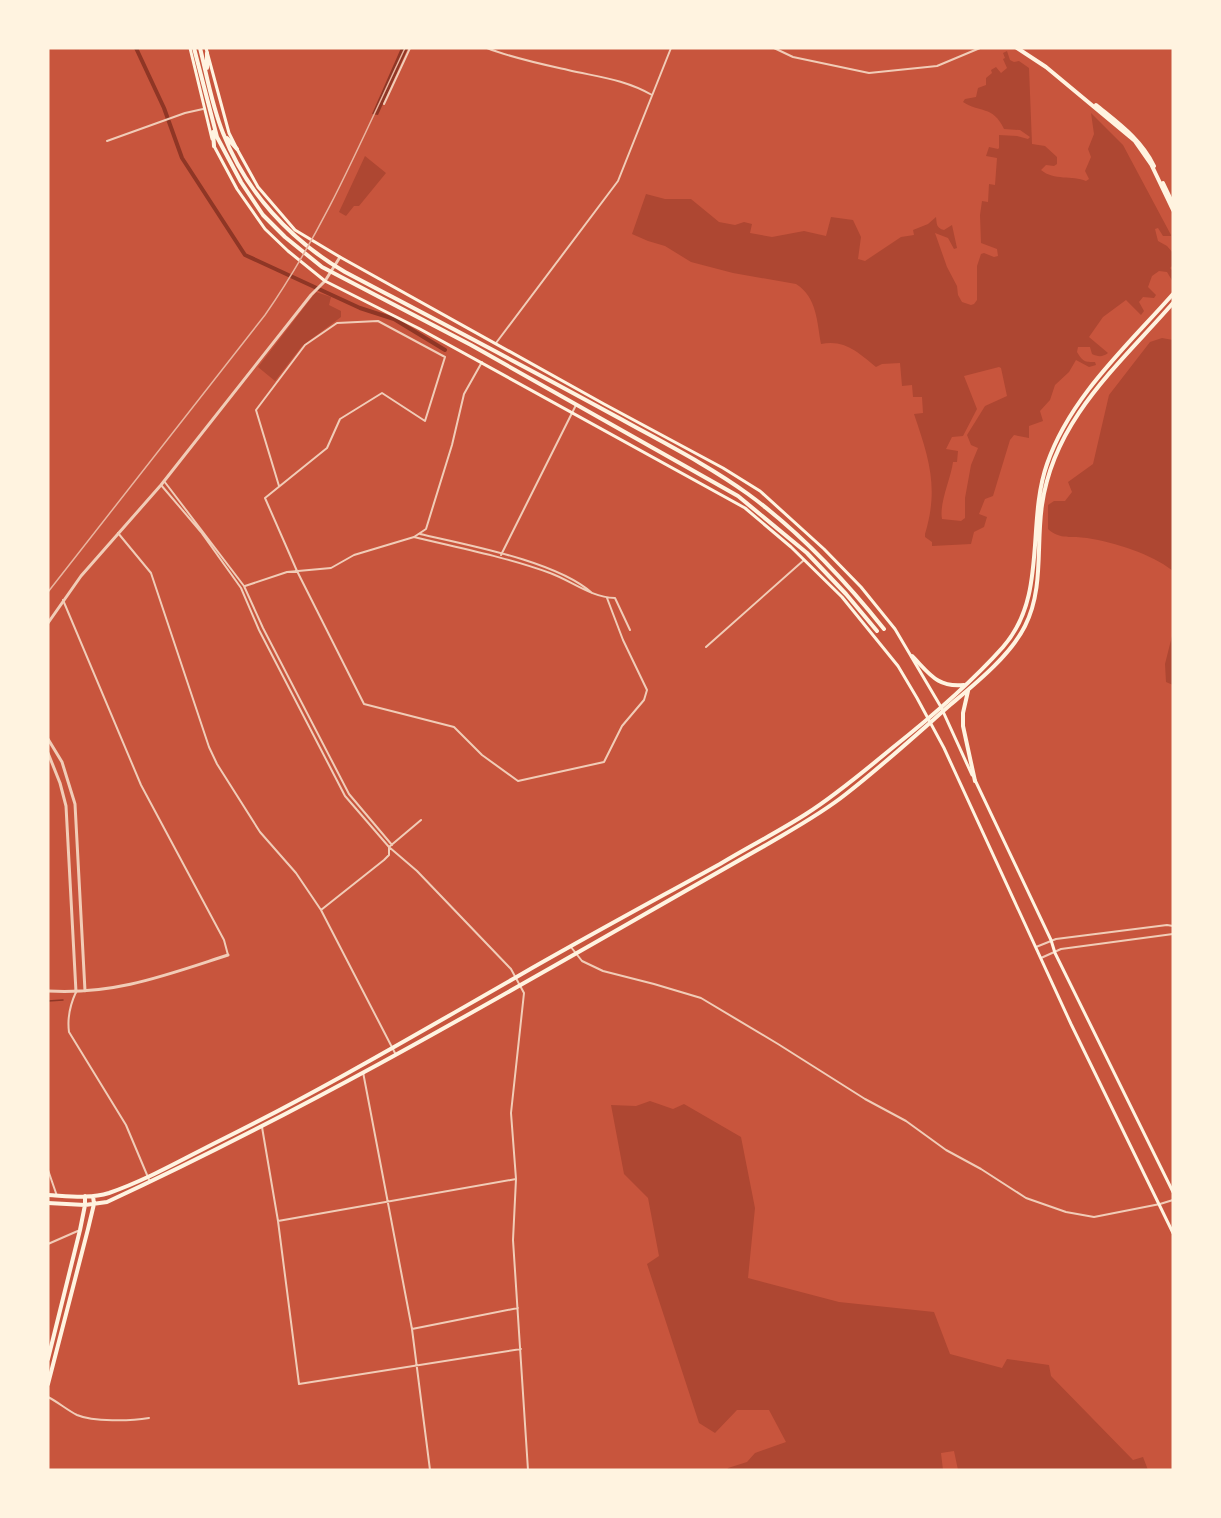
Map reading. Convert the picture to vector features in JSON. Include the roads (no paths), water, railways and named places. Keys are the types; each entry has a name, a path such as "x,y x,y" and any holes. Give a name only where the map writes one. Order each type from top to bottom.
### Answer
{"main road":[{"path":"194,48 207,75 223,133 244,175 289,232 336,267 693,459 747,493 812,548 850,587 884,629"},
{"path":"194,48 203,109 214,146 237,189 266,229 324,282 420,328 745,508 842,597 898,666 930,720 1173,1233"},
{"path":"194,48 217,137 241,182 263,215 285,237 322,267 471,345 738,496 822,568 877,631"},
{"path":"1017,48 1046,67 1135,141 1151,164 1173,210"},
{"path":"1021,48 1048,65 1132,134 1147,152 1173,204"},
{"path":"206,51 207,75"},
{"path":"206,51 229,133 258,187 295,230 362,270 723,468 760,491 825,549 861,587 895,629 942,709 1055,952 1173,1192"},
{"path":"213,126 214,146"},
{"path":"223,133 237,149"},
{"path":"48,1195 105,1194 149,1179 262,1127 396,1055 809,820 845,795 942,709 1014,633 1025,610 1033,576 1037,505 1041,482 1066,422 1095,383 1173,294"},
{"path":"942,709 968,690 1018,638 1031,612 1038,578 1042,506 1046,483 1055,455 1070,425 1099,386 1173,303"},
{"path":"912,656 944,684 951,686 964,684"},
{"path":"968,690 963,726 975,781"},
{"path":"48,1203 85,1205 107,1202 393,1049 516,977 805,815 930,720"},
{"path":"48,1359 80,1230 85,1196"},
{"path":"48,1384 93,1204 93,1196"}],"street":[{"path":"384,104 410,48"},
{"path":"487,48 568,71 634,84 652,95"},
{"path":"496,343 618,181 671,48"},
{"path":"774,48 793,57 869,73 937,66 980,48"},
{"path":"107,141 175,116 203,109"},
{"path":"48,623 81,576 163,483 324,282 340,257"},
{"path":"347,293 362,270"},
{"path":"279,486 256,410 305,345 337,323 378,321 445,357 425,421 382,393 340,418 327,448 265,498 297,571 364,704 454,727 482,755 518,781 604,762 622,726 644,700 647,690 623,640 607,598"},
{"path":"241,588 287,572 331,568 354,555 414,537 426,529 452,446 464,394 482,362"},
{"path":"500,558 576,405"},
{"path":"163,483 241,588 259,630 345,796 389,848 417,871 512,969 521,984 524,993 511,1113 516,1179 513,1240 528,1470"},
{"path":"163,483 244,586 263,628 349,794 392,845"},
{"path":"118,533 151,573 209,747 217,764 260,832 296,873 321,910 396,1055"},
{"path":"419,533 553,570 583,585 594,595"},
{"path":"414,537 500,558 551,574 594,595 615,598 630,630"},
{"path":"706,647 804,560"},
{"path":"48,991 85,992 123,987 228,955 224,940 141,785 63,600"},
{"path":"48,739 62,762 75,804 85,992"},
{"path":"48,753 66,806 76,992 70,1005 69,1032 126,1125 149,1179"},
{"path":"321,910 384,861 389,855 389,848 421,820"},
{"path":"1036,946 1051,940 1173,926"},
{"path":"1041,958 1061,949 1173,934"},
{"path":"571,947 582,961 603,971 701,998 865,1099 906,1121 946,1150 981,1168 1026,1198 1066,1212 1094,1217 1173,1200"},
{"path":"75,957 79,961 83,957"},
{"path":"363,1072 412,1329 430,1470"},
{"path":"262,1127 278,1221 300,1384 521,1349"},
{"path":"48,1170 57,1196"},
{"path":"278,1221 516,1179"},
{"path":"48,1244 80,1230"},
{"path":"412,1329 518,1308"},
{"path":"48,1397 78,1415 92,1419 149,1418"}],"waterway":[{"path":"136,48 164,108 182,158 245,255 360,308 394,319 445,350"},
{"path":"48,1001 63,1000"}],"railway":[{"path":"48,592 265,315 305,251 341,184 405,48"}]}
